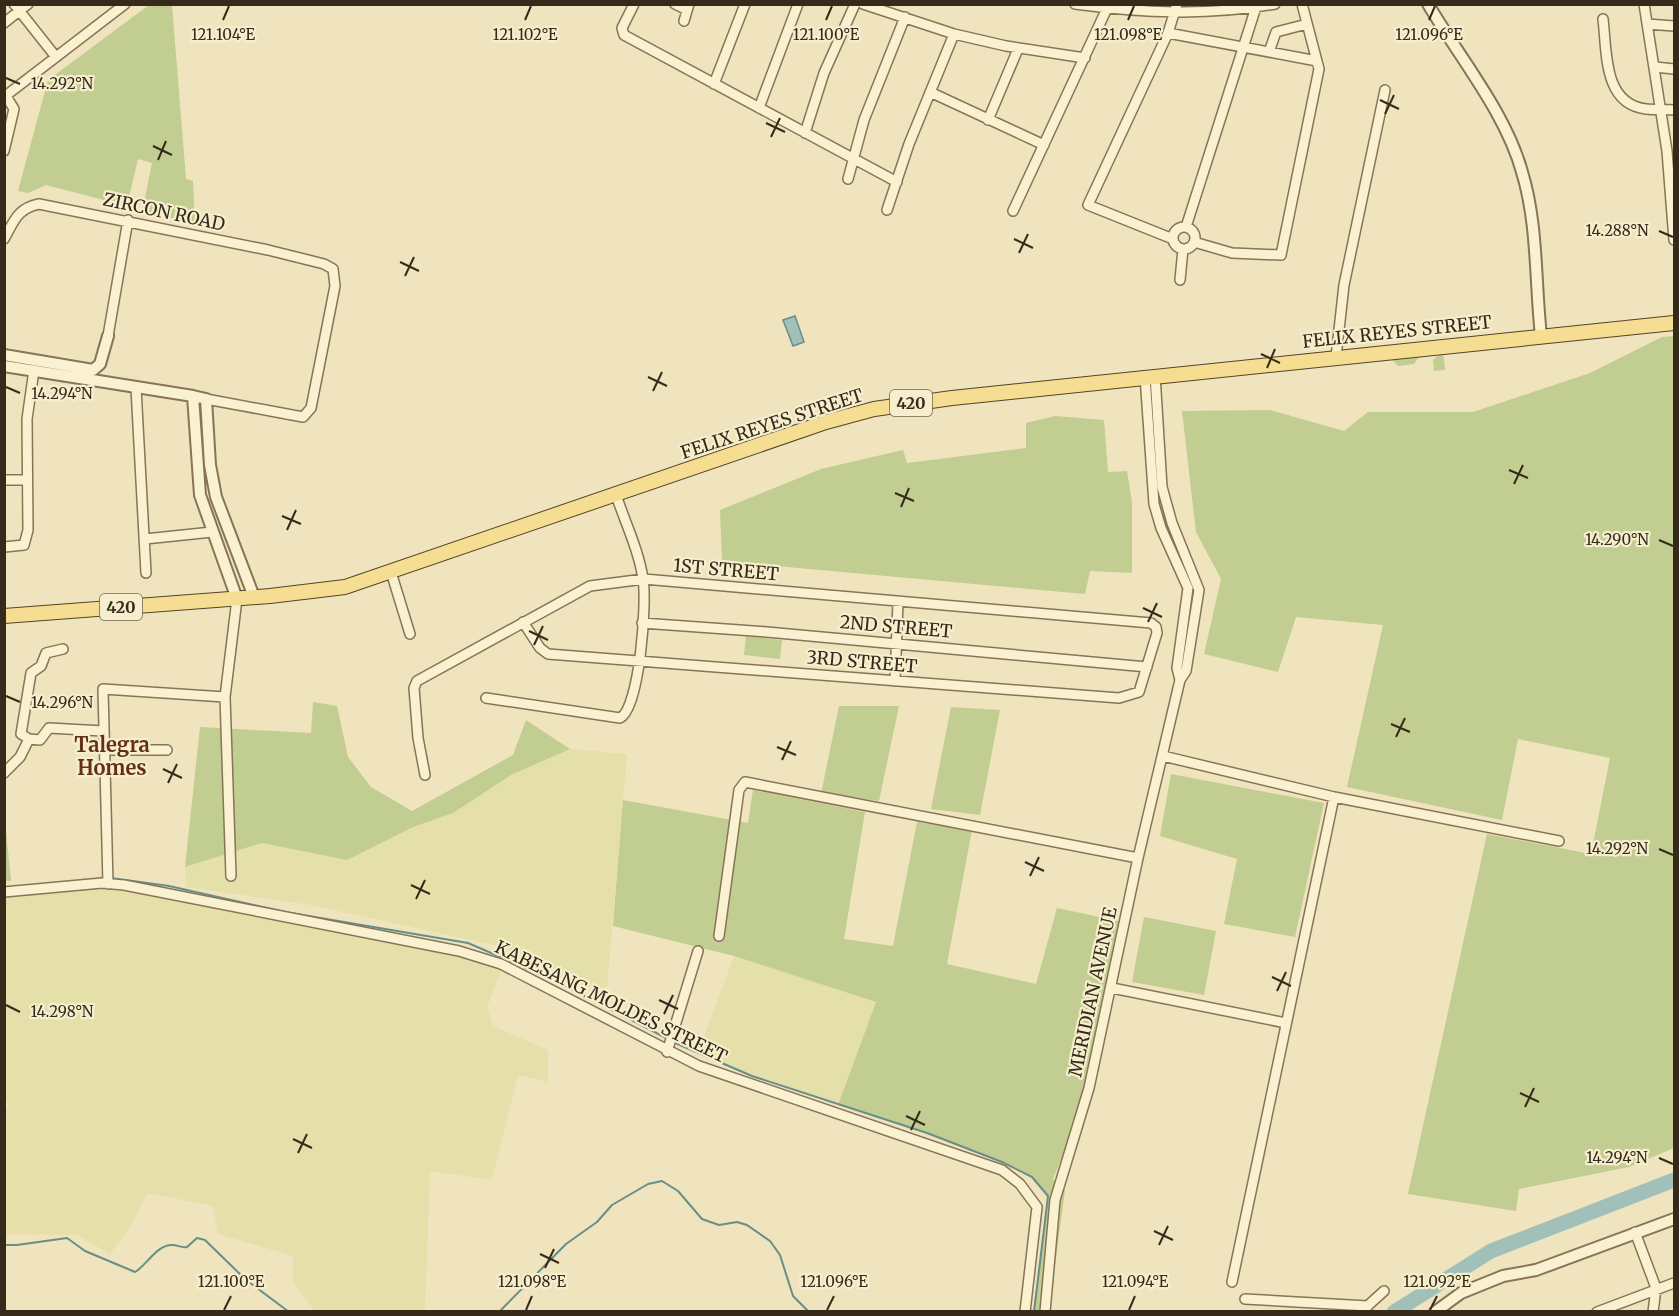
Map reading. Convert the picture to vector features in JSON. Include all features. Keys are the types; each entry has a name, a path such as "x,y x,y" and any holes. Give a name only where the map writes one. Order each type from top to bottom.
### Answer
{"main road":[{"name":"FELIX REYES STREET","path":"4,616 320,592 345,587 826,422 874,409 1150,376 1674,322"}],"street":[{"path":"4,22 16,8 28,4"},
{"path":"4,151 14,109 5,97 124,4"},
{"path":"634,4 622,28 624,35 897,182"},
{"path":"675,4 688,7 684,21"},
{"path":"714,84 746,4"},
{"path":"759,108 798,4"},
{"path":"805,133 824,73 855,4"},
{"path":"863,4 954,34 1018,49 1085,58"},
{"path":"1076,5 1177,9 1275,4"},
{"path":"1194,242 1232,253 1281,255 1318,77 1317,61 1302,4"},
{"path":"1428,4 1483,92 1522,172 1531,224 1541,336"},
{"path":"1644,4 1660,108 1671,152 1674,240"},
{"path":"1186,227 1257,6"},
{"path":"1013,211 1109,7"},
{"path":"16,8 56,57"},
{"path":"1173,239 1088,205 1177,9"},
{"path":"848,179 867,111 905,17"},
{"path":"1603,19 1612,87 1621,98 1645,109 1674,110"},
{"path":"1269,52 1276,32 1307,24"},
{"path":"1647,24 1674,26"},
{"path":"1168,33 1317,61"},
{"path":"887,210 954,34"},
{"path":"988,120 1018,49"},
{"path":"1655,67 1674,69"},
{"path":"1336,357 1344,285 1385,90"},
{"path":"930,92 1044,145"},
{"name":"ZIRCON ROAD","path":"4,239 18,213 26,206 39,204 128,220 268,250 324,264 333,269 335,286 314,397 311,408 303,417 206,399"},
{"path":"119,385 106,376 104,368 128,220"},
{"path":"1186,227 1193,233 1194,242 1183,249 1176,246 1173,239 1176,231 1186,227"},
{"path":"1180,280 1183,249"},
{"path":"4,355 93,370 100,364 108,336"},
{"path":"4,366 206,399 210,465 216,496 254,597"},
{"path":"4,547 24,545 28,530 27,419 34,370"},
{"name":"MERIDIAN AVENUE","path":"1045,1311 1055,1200 1089,1088 1138,858 1180,680 1176,668 1188,588 1161,528 1154,504 1150,376"},
{"path":"136,388 146,573"},
{"path":"194,396 200,495 207,533 237,599 225,697 231,876"},
{"path":"4,480 26,480"},
{"path":"486,698 620,718 627,712 640,662 644,579 616,495"},
{"path":"145,539 207,533"},
{"path":"391,572 410,634"},
{"name":"1ST STREET","path":"425,775 418,738 414,684 591,586 644,579 1151,623"},
{"path":"895,681 898,602"},
{"name":"3RD STREET","path":"523,622 540,648 548,654 1126,698 1139,692 1157,633 1156,627 1151,623"},
{"name":"2ND STREET","path":"642,623 1147,667"},
{"path":"63,649 46,653 41,666 31,673 21,734 29,739 40,741 50,728 103,731"},
{"path":"108,880 103,731 104,688 225,697"},
{"path":"4,773 20,757 29,739"},
{"path":"104,750 167,750"},
{"path":"1163,756 1334,797 1559,842"},
{"path":"719,936 740,790 745,782 1138,858"},
{"path":"1232,1282 1334,797"},
{"name":"KABESANG MOLDES STREET","path":"4,892 108,880 459,951 501,964 757,1088 1002,1170 1020,1184 1037,1207 1025,1311"},
{"path":"669,1046 698,951"},
{"path":"1112,988 1286,1023"},
{"path":"1436,1311 1461,1293 1503,1276 1536,1270 1674,1219"},
{"path":"1635,1232 1656,1288 1653,1311"},
{"path":"1597,1311 1674,1283"},
{"path":"1245,1299 1364,1309 1384,1291"}],"shaded area":[{"path":"570,749 627,754 607,988 582,987 507,948 311,905 186,887 185,867 262,843 347,860 413,827 453,813 511,775"},
{"path":"120,888 270,920 433,945 502,968 487,1007 493,1026 548,1050 548,1082 518,1075 492,1180 430,1171 425,1311 315,1311 293,1282 293,1256 218,1234 213,1206 147,1193 132,1224 110,1254 77,1235 5,1234 4,1115 10,1103 5,1101 5,893 33,895"},
{"path":"734,956 876,1002 838,1105 705,1058 715,1045 704,1037"}],"green space":[{"path":"149,5 172,5 186,179 193,181 195,223 142,212 152,163 138,159 127,206 46,185 28,193 18,191 48,80"},
{"path":"1674,336 1674,1148 1629,1167 1519,1189 1516,1211 1408,1194 1487,834 1591,854 1610,758 1518,739 1502,820 1347,787 1383,625 1296,617 1278,672 1204,654 1221,579 1196,532 1182,411 1270,410 1344,431 1368,412 1473,412 1590,373 1662,337"},
{"path":"1443,351 1445,370 1434,371 1433,360"},
{"path":"1421,354 1414,364 1398,366 1388,356"},
{"path":"1055,416 1104,420 1108,472 1127,471 1132,502 1132,573 1090,571 1085,594 722,561 720,510 821,469 903,450 907,463 1026,448 1026,423"},
{"path":"746,636 782,640 780,659 744,655"},
{"path":"313,702 337,706 348,757 371,787 412,811 513,755 526,720 570,749 511,775 453,813 413,827 347,860 262,843 185,867 200,727 311,733"},
{"path":"839,706 899,706 879,801 821,794"},
{"path":"951,707 1000,710 980,815 931,809"},
{"path":"1171,774 1324,803 1295,937 1224,924 1237,859 1160,836"},
{"path":"753,790 865,812 844,939 893,946 917,822 972,830 947,964 1036,984 1057,908 1123,922 1090,1088 1053,1179 1065,1190 1049,1311 1033,1311 1048,1197 1032,1177 1002,1162 927,1133 838,1105 876,1002 734,956 613,926 623,800 748,823"},
{"path":"4,810 11,881 5,881"},
{"path":"1144,917 1216,931 1204,995 1132,982"}],"water":[{"path":"795,316 804,342 793,346 783,320"}],"waterway":[{"path":"1216,6 1228,4"},
{"path":"87,880 105,878"},
{"path":"111,878 169,886 285,912 468,943 558,982 668,1039"},
{"path":"673,1042 752,1076 927,1133 1002,1162 1032,1177 1048,1196 1034,1312"},
{"path":"1394,1312 1491,1251 1674,1180"},
{"path":"499,1312 566,1244 597,1222 612,1205 648,1184 662,1181 678,1191 702,1219 719,1225 737,1222 747,1225 770,1241 780,1255 793,1296 809,1312"},
{"path":"4,1245 67,1238 85,1251 135,1272 162,1248 173,1245 187,1247 197,1238 205,1240 245,1279 289,1312"}],"district":[{"name":"Talegra Homes","path":"112,756"}]}
